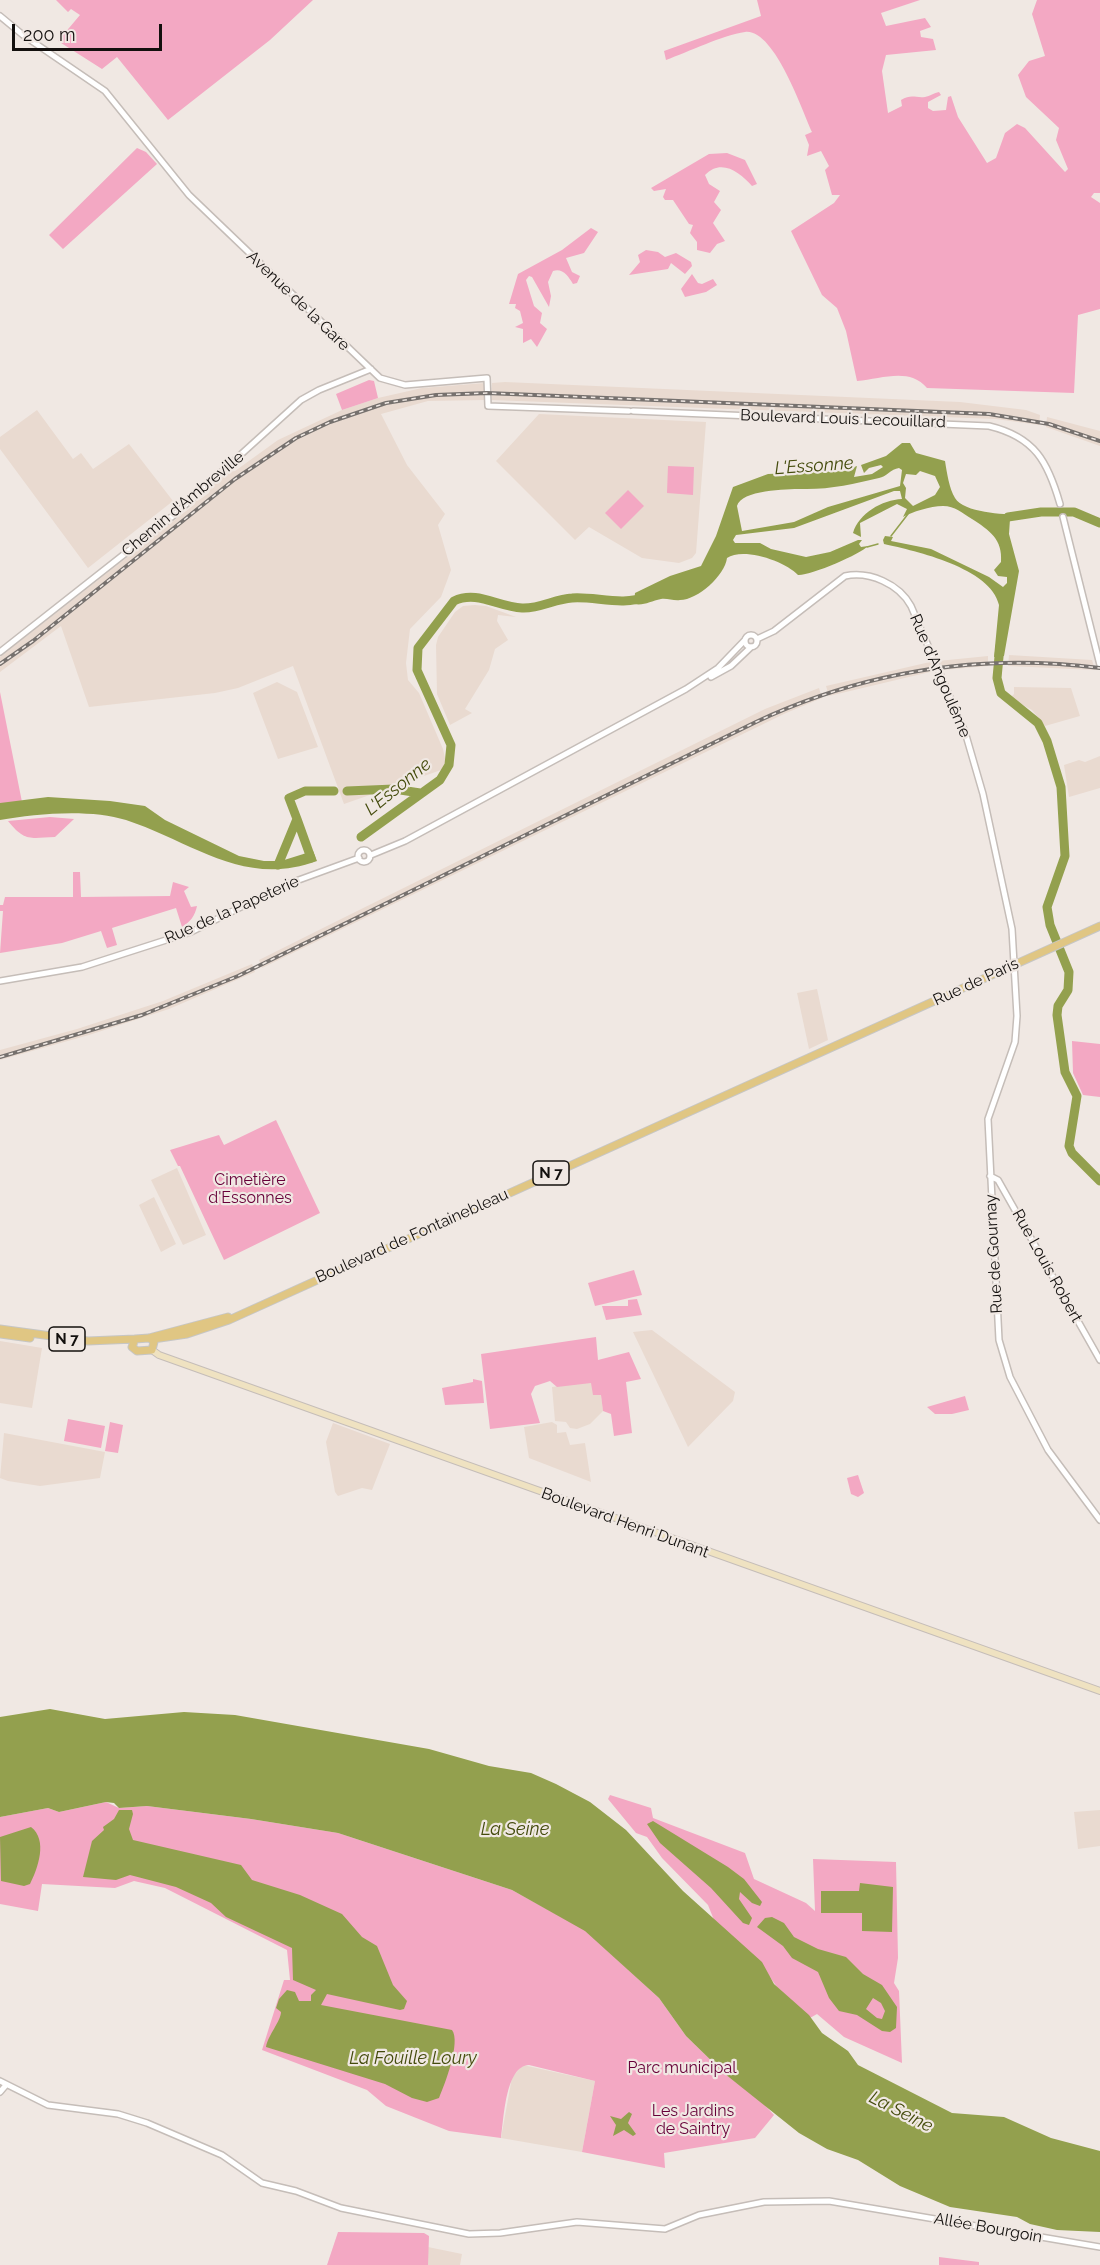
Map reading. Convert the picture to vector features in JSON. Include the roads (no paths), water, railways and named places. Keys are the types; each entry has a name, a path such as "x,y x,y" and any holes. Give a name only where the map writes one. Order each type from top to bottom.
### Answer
{"main road":[{"name":"Rue de Paris","path":"852,1039 1100,926"},
{"name":"Boulevard de Fontainebleau","path":"151,1339 236,1316 852,1039"},
{"name":"N 7","path":"0,1329 88,1341 133,1343"},
{"name":"N 7","path":"0,1334 81,1345 133,1343 151,1339"},
{"path":"151,1339 152,1350"},
{"name":"N 7","path":"133,1343 137,1351 152,1350"},
{"name":"Boulevard Henri Dunant","path":"152,1350 159,1356 1100,1691"}],"street":[{"name":"Avenue de la Gare","path":"0,16 23,35 105,91 189,195 384,380 399,385 488,378 488,406"},
{"name":"Chemin d'Ambreville","path":"0,652 174,514 305,397 371,369"},
{"name":"Boulevard Louis Lecouillard","path":"488,406 984,425 1017,438 1043,459 1053,479 1060,504"},
{"path":"1063,517 1100,665"},
{"name":"Rue d'Angoulême","path":"757,639 774,631 841,578 853,574 891,585 907,599 963,726 983,794 1008,907 1013,964"},
{"path":"751,635 757,639 756,645 731,666 678,698 583,745 697,683 727,660 751,635"},
{"path":"745,640 751,647"},
{"name":"Rue de la Papeterie","path":"0,981 75,969 190,932 285,885 358,858 367,862 370,855 405,842 583,745"},
{"name":"Rue de Gournay","path":"1013,964 1017,1016 1015,1042 990,1109 990,1176 999,1340 1005,1365 1055,1460 1100,1520"},
{"name":"Rue Louis Robert","path":"990,1176 998,1180 1100,1360"},
{"path":"0,2081 6,2085 0,2092"},
{"name":"Allée Bourgoin","path":"6,2085 48,2105 118,2114 147,2123 222,2155 254,2176 256,2181 296,2191 341,2208 469,2234 500,2233 577,2222 618,2223 647,2229 665,2229 699,2215 764,2202 829,2201 1100,2247"}],"water":[{"path":"902,443 910,443 916,453 945,461 951,490 960,503 975,510 1019,515 1010,519 1009,534 1019,571 1004,656 994,657 999,605 993,592 982,581 968,571 950,563 884,544 883,540 885,536 893,537 891,541 931,549 989,577 1003,587 1007,583 1007,577 998,576 994,570 1001,562 1000,547 994,536 984,527 958,510 947,506 927,508 903,517 907,509 897,504 860,523 861,537 853,533 860,519 872,509 887,502 902,499 900,491 894,491 794,528 736,535 733,540 735,543 760,543 771,549 806,557 830,552 858,540 862,540 859,544 861,547 868,546 835,564 798,575 784,565 764,557 734,555 727,558 716,579 695,596 680,600 663,599 634,604 635,593 670,576 701,566 716,536 733,487 768,474 844,471 857,466 854,477 872,474 883,467 881,465 869,468 864,473 861,465 886,456","holes":["899,468 902,470 900,486 828,507 794,522 742,531 737,506 747,497 776,490 821,489 850,484 882,477","920,471 935,476 940,487 935,495 913,506 905,498 906,488 903,483 906,474 916,475"]},
{"path":"48,797 145,806 165,820 239,856 264,861 281,861 313,851 317,861 290,868 265,869 242,866 196,850 126,820 97,814 47,814 0,820 0,803"},
{"name":"La Seine","path":"50,1709 105,1719 184,1712 235,1715 429,1749 489,1766 531,1773 556,1784 590,1802 626,1830 683,1891 762,1962 774,1984 809,2015 822,2033 848,2051 858,2065 952,2113 1004,2117 1051,2138 1100,2151 1100,2232 1057,2230 1030,2224 1017,2217 950,2207 900,2186 858,2160 827,2149 799,2133 725,2074 686,2036 659,1998 585,1931 512,1890 338,1833 251,1819 147,1806 119,1808 114,1803 106,1802 59,1812 48,1808 0,1817 0,1717"},
{"name":"La Fouille Loury","path":"119,1810 132,1810 129,1829 133,1840 241,1865 252,1880 300,1895 342,1914 362,1937 377,1946 393,1985 407,2001 404,2009 400,2010 327,1994 321,2005 452,2030 455,2044 439,2098 427,2102 412,2098 385,2084 266,2047 280,2016 281,2012 276,2008 279,1999 287,1990 295,1992 299,2001 311,2001 311,1995 316,1990 293,1980 292,1948 226,1917 211,1903 176,1887 130,1875 116,1880 83,1877 92,1841 104,1830 103,1827 114,1819"},
{"path":"653,1821 744,1879 762,1902 760,1906 752,1903 740,1892 739,1899 752,1918 749,1925 743,1923 711,1888 660,1843 647,1824"},
{"path":"31,1827 39,1839 40,1854 30,1884 24,1886 1,1881 0,1837"},
{"path":"860,1883 893,1887 892,1932 862,1931 862,1913 821,1913 821,1891 859,1891"},
{"path":"772,1917 784,1923 794,1937 818,1949 846,1957 863,1974 882,1985 897,2007 896,2028 890,2032 882,2031 857,2015 839,2011 829,1998 818,1972 792,1958 783,1946 757,1927 765,1918","holes":["873,1998 881,2003 885,2011 882,2019 877,2018 866,2009"]},
{"path":"629,2112 632,2114 628,2123 636,2134 633,2136 624,2130 613,2136 616,2125 610,2116 621,2119"}],"waterway":[{"name":"L'Essonne","path":"1008,517 1041,512 1074,512 1100,523"},
{"path":"891,536 908,514"},
{"name":"L'Essonne","path":"867,547 878,544"},
{"name":"L'Essonne","path":"361,837 440,780 449,765 451,745 417,670 418,648 454,601 471,597 513,607 528,608 572,598 628,601 646,596"},
{"name":"L'Essonne","path":"1000,646 997,678 1001,693 1038,723 1047,741 1061,787 1065,856 1047,907 1050,925 1069,972 1068,990 1058,1006 1057,1015 1065,1072 1077,1096 1069,1146 1072,1153 1100,1181"},
{"path":"347,791 394,789 420,793"},
{"path":"278,865 297,819 289,798 305,791 334,791"},
{"path":"297,819 311,858"}],"railway":[{"path":"0,664 33,641 235,479 296,438 330,422 386,403 436,395 487,393 989,414 1049,424 1100,441"},
{"path":"0,1057 142,1015 238,976 797,704 839,690 924,670 1011,663 1100,668"}],"park label":[{"name":"Cimetière d'Essonnes","path":"250,1189"},
{"name":"Parc municipal","path":"682,2068"},
{"name":"Les Jardins de Saintry","path":"693,2120"}]}
